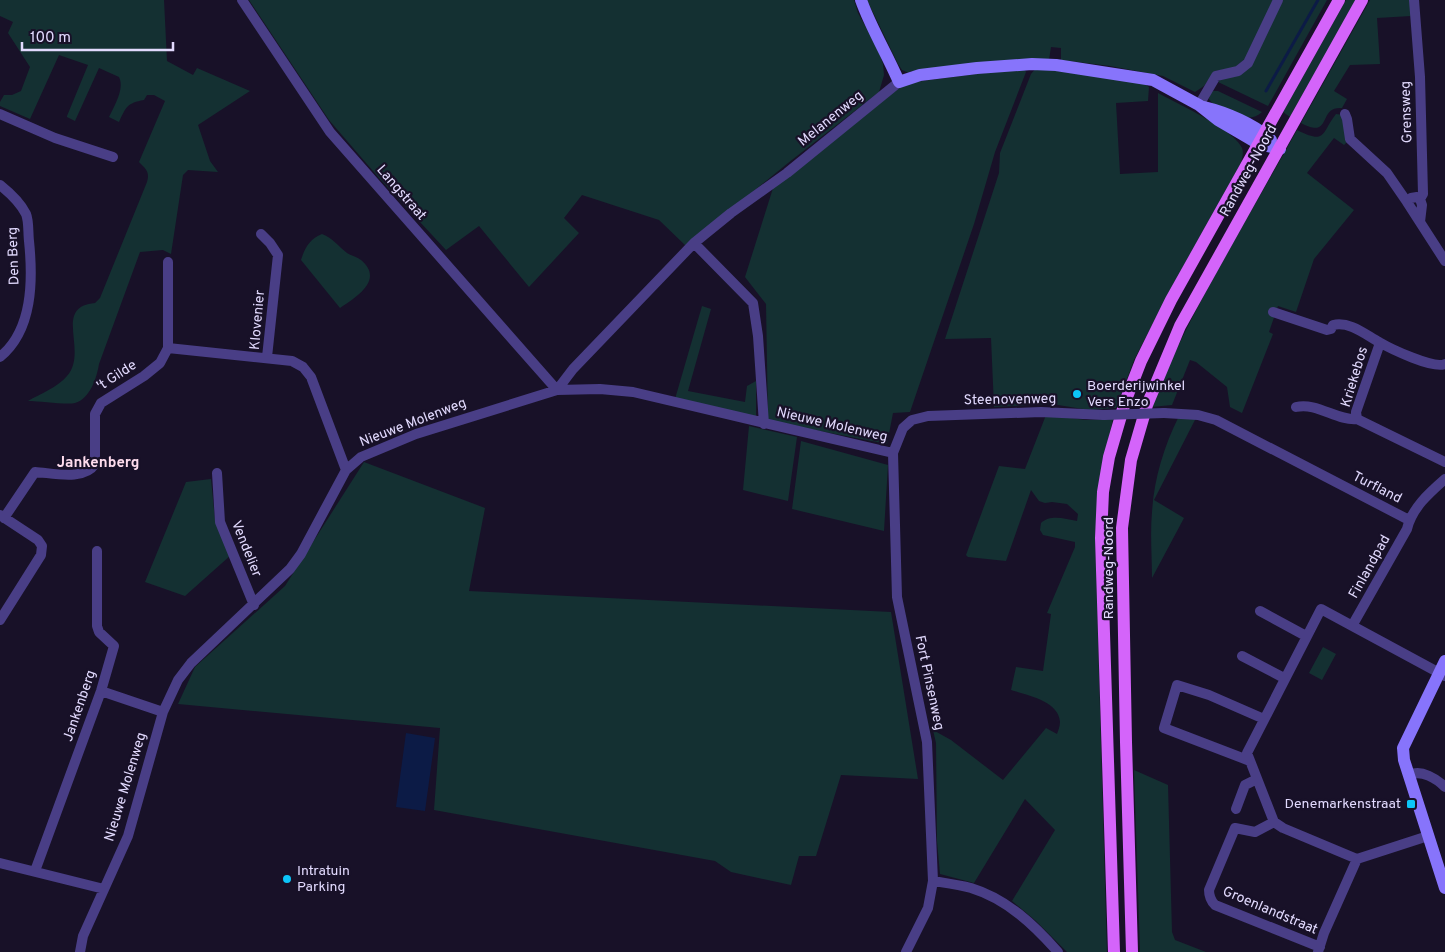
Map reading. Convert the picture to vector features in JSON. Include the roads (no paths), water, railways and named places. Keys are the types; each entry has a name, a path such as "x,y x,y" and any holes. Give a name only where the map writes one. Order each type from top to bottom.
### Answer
{"main road":[{"name":"Randweg-Noord","path":"1114,952 1101,538 1103,492 1109,457 1125,402 1141,361 1171,300 1339,0"},
{"name":"Randweg-Noord","path":"1132,952 1122,528 1132,460 1147,405 1180,326 1362,0"}],"street":[{"name":"Langstraat","path":"242,0 330,132 557,390"},
{"path":"861,0 899,82"},
{"path":"1199,105 1210,83 1216,76 1238,70 1248,64 1278,0"},
{"name":"Grensweg","path":"1414,0 1420,77 1423,194 1420,199 1422,205 1420,222"},
{"name":"Melanenweg","path":"557,390 573,369 694,243 731,213 787,174 899,82 920,75 1032,64 1056,65 1153,80 1199,105 1218,120 1280,149"},
{"path":"0,114 55,138 113,157"},
{"path":"1345,114 1350,140 1387,173 1445,261"},
{"name":"Den Berg","path":"0,185 14,197 26,215 31,264 28,307 22,327 12,344 0,357"},
{"path":"1407,202 1411,198 1417,197 1420,199"},
{"name":"Klovenier","path":"261,234 270,242 278,255 267,357 292,361 303,367 307,372 346,470"},
{"name":"Nieuwe Molenweg","path":"694,243 753,303 758,336 764,424"},
{"path":"168,262 168,348 267,357"},
{"name":"Kriekebos","path":"1273,312 1327,330 1331,329 1333,325 1340,323 1428,364 1440,366 1445,364"},
{"name":"Kriekebos","path":"1357,419 1356,412 1380,343"},
{"name":"'t Gilde","path":"2,517 36,472 76,474 92,468 94,464 95,414 101,404 144,376 160,362 168,348"},
{"name":"Nieuwe Molenweg","path":"80,952 83,936 128,836 163,712 178,680 191,663 290,569 301,554 346,470 361,457 416,434 557,390 600,389 633,392 893,453"},
{"name":"Kriekebos","path":"1296,407 1305,406 1348,420 1357,419 1445,462"},
{"name":"Steenovenweg","path":"912,420 928,416 1042,412 1104,415 1164,413 1198,415 1216,420 1333,481"},
{"name":"Fort Pinsenweg","path":"906,952 928,908 933,881 927,742 897,598 893,453 903,428 912,420"},
{"name":"Vendelier","path":"217,473 220,522 254,605"},
{"path":"1409,520 1424,497 1445,479"},
{"name":"Turfland","path":"1333,481 1409,520"},
{"path":"0,620 40,556 42,546 38,540 2,517"},
{"name":"Finlandpad","path":"1352,626 1406,529 1409,520"},
{"name":"Jankenberg","path":"35,871 101,691 114,646 99,632 97,626 97,551"},
{"path":"1428,836 1357,859 1283,828 1274,822 1247,753 1321,609 1442,674"},
{"path":"1260,611 1306,636"},
{"path":"1242,656 1284,678"},
{"path":"1445,661 1442,674 1403,748 1404,760 1428,836 1442,865 1445,888"},
{"path":"1250,761 1164,728 1178,685 1209,695 1264,719"},
{"path":"101,691 163,712"},
{"path":"1410,775 1420,773 1429,776 1445,787"},
{"path":"1236,809 1245,785 1258,779"},
{"name":"Groenlandstraat","path":"1274,822 1255,832 1235,828 1209,890 1209,897 1215,905 1319,949"},
{"path":"1319,949 1327,925 1357,859"},
{"path":"0,863 104,889"},
{"path":"933,881 972,889 1010,906 1043,935 1058,952"}],"water":[{"path":"406,733 435,738 425,811 396,807"}],"waterway":[{"path":"1266,91 1318,0"}],"place":[{"name":"Boerderijwinkel Vers Enzo","path":"1077,394"},
{"name":"Denemarkenstraat","path":"1411,804"},
{"name":"Intratuin Parking","path":"287,879"}],"district":[{"name":"Jankenberg","path":"98,463"}]}
